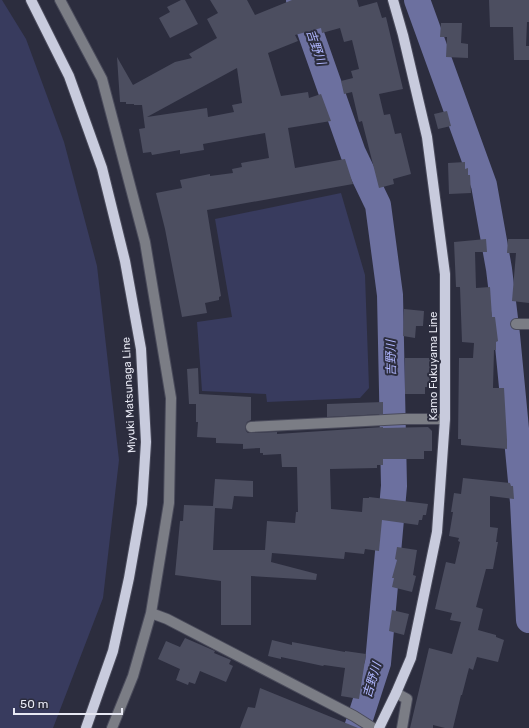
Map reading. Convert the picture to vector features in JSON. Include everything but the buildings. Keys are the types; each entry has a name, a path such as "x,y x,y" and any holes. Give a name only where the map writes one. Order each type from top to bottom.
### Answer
{"main road":[{"name":"Miyuki Matsunaga Line","path":"31,0 69,76 102,168 125,261 141,349 146,442 142,504 129,578 113,650 86,728"},
{"name":"Kamo Fukuyama Line","path":"379,728 411,658 437,532 445,419 445,274 427,137 393,0"}],"street":[{"path":"60,0 102,79 146,242 171,398 169,503 152,613 133,676 112,728"},
{"path":"516,324 529,324"},
{"path":"251,427 404,419 445,419"},
{"path":"152,613 167,619 371,726"},
{"path":"396,693 407,699 402,728"}],"shaded area":[{"path":"0,0 2,0 26,39 64,142 97,266 119,460 103,598 53,728 0,728"},
{"path":"341,193 365,275 369,388 360,398 267,402 266,394 202,391 197,322 232,317 215,219"}],"waterway":[{"name":"吉野川","path":"299,0 353,153 378,205 390,295 394,486 378,663 357,728"},
{"path":"417,0 484,185 499,269 507,335 523,502 529,620"}]}
